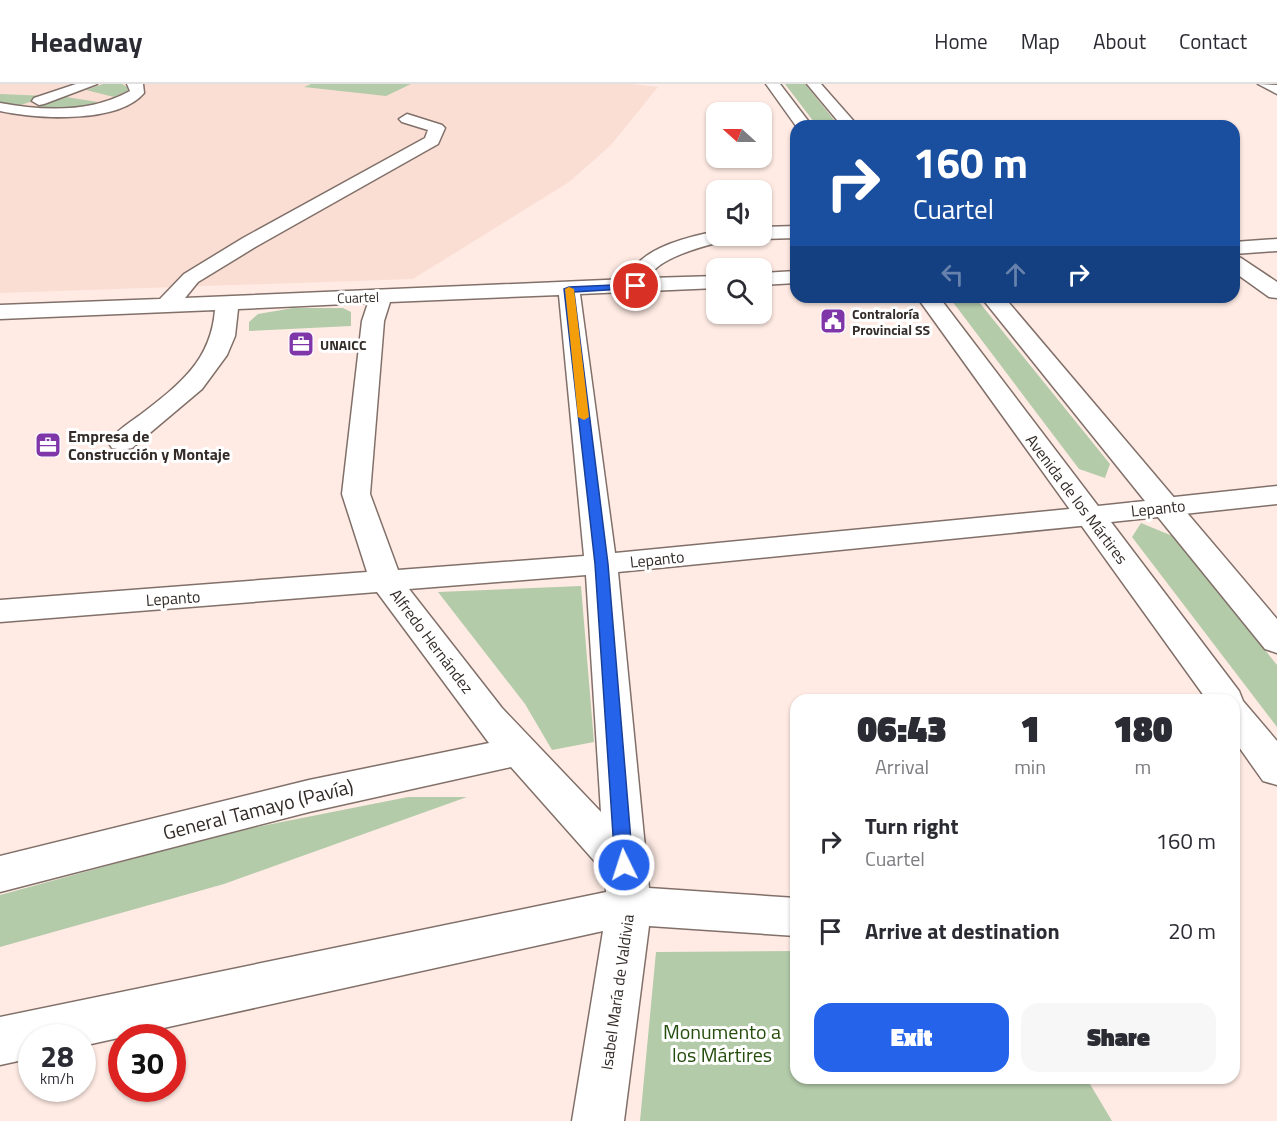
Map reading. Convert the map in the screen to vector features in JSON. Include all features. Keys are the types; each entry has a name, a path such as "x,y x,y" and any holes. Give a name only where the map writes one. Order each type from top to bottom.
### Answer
{"street":[{"path":"4,111 90,84"},
{"path":"4,111 48,112 93,108 128,98 137,93 138,87 134,84"},
{"path":"773,84 800,120"},
{"path":"814,84 845,120"},
{"path":"1264,84 1277,90"},
{"path":"166,305 191,278 250,242 432,141 437,128 407,119"},
{"path":"772,233 790,232"},
{"path":"636,286 643,269 683,247 706,238"},
{"path":"1240,248 1277,245"},
{"path":"1240,266 1277,292"},
{"path":"772,279 790,278"},
{"name":"Cuartel","path":"0,312 706,283"},
{"name":"Isabel María de Valdivia","path":"569,289 601,564 627,885 598,1121"},
{"name":"Alfredo Hernández","path":"381,296 373,321 356,494 386,581 489,718 627,885"},
{"path":"122,442 186,391 205,369 222,340 227,303"},
{"name":"Avenida de los Mártires","path":"928,303 1222,694"},
{"path":"999,303 1277,641"},
{"name":"Lepanto","path":"0,611 601,564 1090,516 1277,495"},
{"path":"1240,720 1277,770"},
{"name":"General Tamayo (Pavía)","path":"0,874 309,796 518,751"},
{"path":"0,1041 627,885 790,916"}],"shaded area":[{"path":"0,84 632,84 658,87 611,145 569,182 413,279 0,293"}],"green space":[{"path":"103,84 122,84 127,87 128,91 114,97 86,90"},
{"path":"311,84 411,84 386,96 304,87"},
{"path":"785,84 805,84 834,120 812,120"},
{"path":"0,94 47,96 18,106 0,104"},
{"path":"66,97 98,102 67,109 35,108"},
{"path":"954,303 980,303 1110,464 1105,478 1079,469"},
{"path":"293,308 343,308 351,312 351,326 249,331 249,322 258,314"},
{"path":"1141,523 1175,537 1277,665 1277,727 1132,537"},
{"path":"581,586 594,742 552,750 525,704 438,592"},
{"path":"408,797 467,797 224,884 0,947 0,895 231,832"},
{"name":"Monumento a los Mártires","path":"790,951 790,1084 1090,1084 1112,1121 640,1121 656,952"}],"slow traffic":[{"path":"569,289 584,417"}],"place":[{"name":"Contraloría Provincial SS","path":"833,321"},
{"name":"UNAICC","path":"301,344"},
{"name":"Empresa de Construcción y Montaje","path":"48,445"}],"route":[{"path":"624,865 601,564 569,289 636,286"}]}
